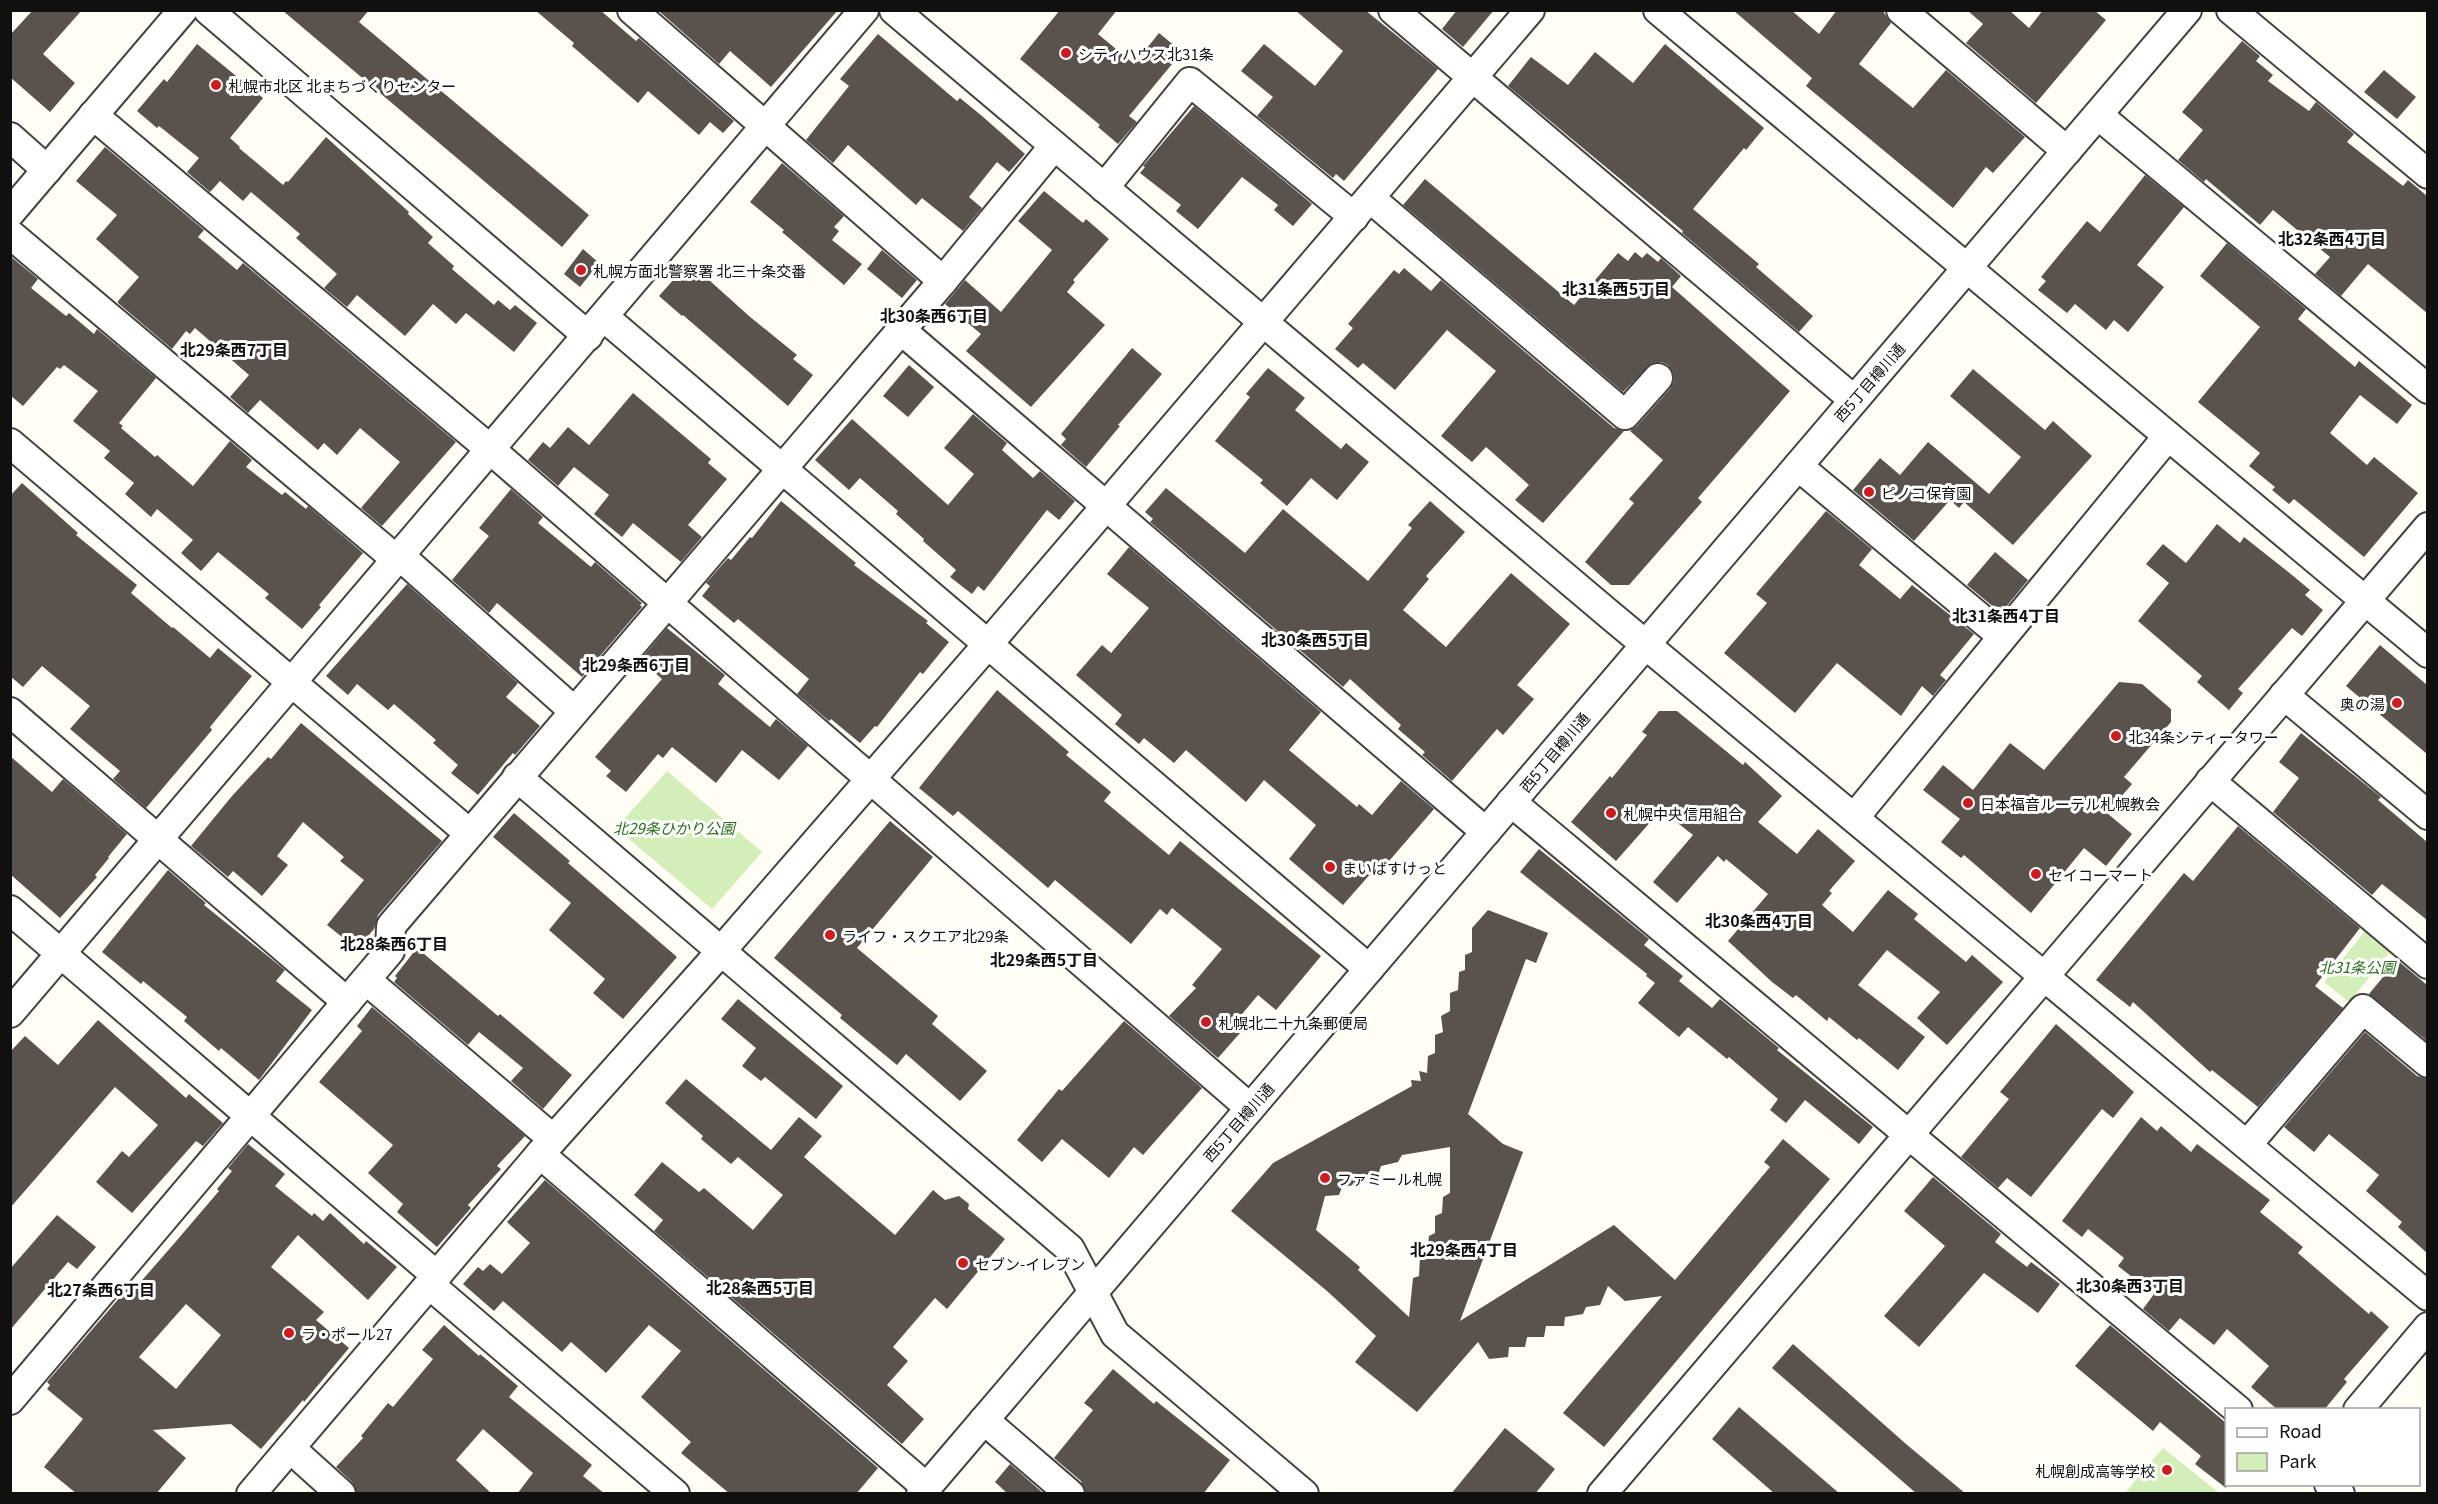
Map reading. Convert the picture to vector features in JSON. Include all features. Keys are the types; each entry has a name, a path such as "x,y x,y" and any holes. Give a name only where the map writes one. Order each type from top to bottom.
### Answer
{"street":[{"path":"208,10 596,327 782,468 1369,969"},
{"path":"632,10 943,281"},
{"path":"10,1012 293,683 864,10"},
{"path":"894,10 1263,324 2427,1296"},
{"path":"1393,10 1854,400"},
{"path":"251,1494 547,1147 989,643 1530,10"},
{"path":"1658,10 2427,653"},
{"path":"1901,10 2067,151"},
{"path":"2231,10 2427,174"},
{"path":"10,213 93,115 168,15"},
{"name":"西5丁目樽川通","path":"924,1490 2098,115 2174,15"},
{"path":"1104,188 1190,82 1362,208 1625,415 1658,378"},
{"path":"93,115 491,450 1250,1108"},
{"path":"2098,115 2427,389"},
{"path":"10,137 48,170"},
{"path":"10,1400 390,951 391,926 943,281 1054,146"},
{"path":"10,234 399,558 574,711"},
{"path":"901,330 1486,831"},
{"path":"1854,818 2001,636 2168,436"},
{"path":"10,443 469,833"},
{"path":"1798,466 2001,636"},
{"path":"1602,1494 2427,527"},
{"path":"2284,695 2427,815"},
{"path":"10,712 347,1002"},
{"path":"517,777 1070,1249 1115,1334 1304,1494"},
{"path":"2210,781 2427,964"},
{"path":"1511,802 2236,1408"},
{"path":"10,910 250,1116 675,1494"},
{"path":"366,980 924,1490"},
{"path":"2247,1145 2363,1009 2427,1063"},
{"path":"2360,1408 2427,1327"},
{"path":"984,1420 1070,1494"},
{"path":"290,1448 341,1494"}],"green space":[{"name":"北29条ひかり公園","path":"667,771 762,852 712,909 616,828"},
{"name":"北31条公園","path":"2366,930 2391,951 2349,1002 2324,982"},
{"name":"札幌創成高等学校","path":"2163,1448 2219,1493 2125,1493"}],"building":[{"path":"33,10 82,10 43,54 75,83 50,112 10,77 10,35"},
{"path":"282,10 369,10 359,22 589,215 562,247"},
{"path":"535,10 600,10 636,41 639,38 734,121 723,133 710,122 699,135 648,91 638,103 572,46 574,43"},
{"path":"661,10 838,10 771,87 730,51 719,64 660,12"},
{"path":"1060,10 1117,10 1098,34 1134,64 1159,33 1182,52 1129,116 1137,122 1118,144 1098,127 1100,125 1020,59"},
{"path":"1295,10 1365,10 1438,69 1344,181 1336,174 1333,178 1257,116 1273,97 1241,71 1264,44 1315,86 1343,51"},
{"path":"1457,10 1494,10 1463,47 1442,29"},
{"path":"1733,10 1791,10 1819,34 1837,10 1882,10 1891,23 1859,64 1913,108 1946,70 2025,137 1993,173 1986,167 1953,208 1806,86 1812,78"},
{"path":"1967,10 2009,10 2029,28 2043,10 2094,10 2106,20 2036,103 1966,43 1983,24"},
{"path":"878,34 957,101 960,98 1025,154 1009,172 997,162 969,197 982,208 963,231 922,198 916,205 848,145 833,163 806,140 849,86 840,79"},
{"path":"2242,41 2260,56 2256,61 2273,75 2268,81 2309,111 2316,102 2354,134 2347,142 2403,186 2408,180 2427,196 2427,313 2368,264 2341,296 2315,274 2330,257 2273,210 2260,225 2206,179 2204,182 2178,160 2203,130 2182,112"},
{"path":"197,44 263,98 230,138 239,148 283,185 326,137 409,212 408,214 433,237 428,243 454,266 452,269 494,305 498,300 510,310 515,305 537,323 514,352 466,313 456,324 433,304 405,336 357,295 347,307 324,288 337,274 296,238 300,234 251,192 243,201 220,181 210,192 187,172 199,158 137,111 164,79 167,82"},
{"path":"1665,44 1764,128 1746,150 1744,148 1693,209 1759,264 1756,267 1813,316 1799,332 1682,233 1683,231 1508,86 1531,57 1568,85 1595,52 1633,83"},
{"path":"2384,70 2416,97 2397,119 2364,92"},
{"path":"1194,106 1312,204 1293,226 1274,210 1278,205 1242,177 1198,229 1176,211 1181,205 1140,173 1145,167 1143,166"},
{"path":"105,147 204,230 198,237 237,270 243,263 456,442 382,526 361,508 400,462 360,428 337,455 324,443 318,450 260,400 248,413 230,397 249,375 195,328 190,334 186,331 172,349 118,303 139,277 96,239 117,215 76,181"},
{"path":"782,163 844,216 834,227 839,231 832,240 862,264 844,285 750,202"},
{"path":"2145,175 2184,207 2137,265 2164,287 2128,332 2114,320 2106,330 2075,304 2067,313 2038,290 2046,281 2041,277 2087,221 2100,232"},
{"path":"1425,179 1574,305 1618,253 1628,261 1635,252 1642,258 1647,253 1658,262 1661,258 1681,276 1672,287 1790,391 1698,498 1702,502 1629,585 1611,585 1585,562 1634,503 1629,499 1663,460 1630,431 1670,389 1674,381 1673,372 1668,365 1662,362 1652,363 1623,392 1403,205"},
{"path":"1044,191 1083,223 1086,219 1109,239 1073,280 1075,282 1067,292 1105,325 1031,407 966,351 981,334 945,304 965,280 1001,312 1052,250 1018,221"},
{"path":"2227,243 2306,309 2298,319 2355,367 2359,361 2412,405 2397,424 2360,395 2330,433 2367,465 2374,457 2418,493 2364,557 2294,499 2289,504 2272,490 2275,487 2249,466 2260,453 2198,402 2260,327 2200,276"},
{"path":"583,249 599,263 580,287 564,274"},
{"path":"882,250 917,280 902,298 867,269"},
{"path":"10,256 38,279 31,288 66,316 69,313 94,334 97,329 156,378 119,423 123,426 121,428 155,457 157,455 193,486 230,441 252,460 246,467 282,495 285,492 306,509 308,506 363,553 302,629 265,598 269,594 218,552 201,571 181,553 193,540 157,509 151,517 125,494 134,483 104,458 110,451 73,421 98,391 64,365 60,369 57,367 23,406 10,395"},
{"path":"689,262 797,355 793,359 813,375 788,406 659,296"},
{"path":"1404,268 1431,291 1441,280 1614,428 1624,431 1543,523 1515,500 1529,485 1486,447 1472,462 1441,436 1496,371 1447,330 1395,390 1363,363 1358,368 1335,349 1353,328 1348,324 1394,270 1399,274"},
{"path":"1132,348 1162,374 1086,467 1061,445 1066,439 1061,434"},
{"path":"909,365 934,387 908,417 883,396"},
{"path":"1268,368 1305,398 1295,410 1341,449 1346,443 1369,462 1337,500 1311,478 1287,506 1260,483 1263,480 1215,441 1250,397 1246,394"},
{"path":"1973,369 2045,430 2053,421 2092,456 2013,545 1964,502 1959,508 1950,500 1914,541 1853,490 1880,458 1900,475 1928,442 1989,494 2021,457 1950,396"},
{"path":"633,393 711,459 708,463 727,479 688,525 702,537 681,562 633,523 622,537 594,514 609,495 574,467 558,486 528,460 543,442 550,448 568,427 589,445"},
{"path":"973,414 1007,443 1002,450 1033,478 1040,471 1075,501 1059,520 1047,510 984,591 978,586 972,594 950,577 956,570 896,514 898,511 860,478 849,490 815,460 852,419 948,505 974,474 944,448"},
{"path":"22,483 78,533 76,535 137,585 131,593 172,628 210,658 218,648 252,676 210,727 212,730 146,808 113,779 120,771 70,729 90,706 42,666 23,687 10,676 10,496"},
{"path":"1166,488 1245,553 1283,509 1368,581 1412,528 1408,525 1430,501 1465,532 1426,576 1429,579 1403,610 1446,647 1511,573 1570,624 1517,685 1534,699 1503,735 1497,729 1452,781 1422,755 1425,752 1398,729 1401,725 1350,679 1343,687 1150,522 1153,519 1145,512"},
{"path":"511,489 543,517 538,523 591,567 595,562 642,603 640,605 642,607 582,677 497,603 489,613 452,580 489,536 479,528"},
{"path":"781,501 856,563 854,565 928,621 926,623 949,642 923,674 920,672 877,727 875,726 860,743 797,694 809,679 738,619 734,623 702,596 710,586 706,583 728,558 731,560 750,537 752,538"},
{"path":"1826,511 1872,549 1859,565 1900,599 1912,585 1974,634 1940,675 1946,680 1933,696 1922,686 1901,716 1837,663 1795,713 1724,653 1767,603 1756,594"},
{"path":"2217,524 2240,543 2244,537 2292,575 2310,590 2305,595 2323,610 2302,636 2292,628 2238,689 2243,693 2229,710 2197,682 2202,676 2138,621 2169,583 2146,564 2163,544 2186,563"},
{"path":"1129,547 1321,712 1289,750 1357,807 1359,804 1372,815 1401,781 1434,809 1376,876 1372,872 1343,905 1289,859 1316,825 1264,780 1246,802 1186,750 1174,763 1144,738 1139,744 1115,724 1122,715 1076,675 1102,645 1111,653 1149,608 1107,574"},
{"path":"1995,552 2028,580 2001,613 1967,585"},
{"path":"407,584 518,683 506,697 540,726 515,755 513,753 478,795 451,773 458,765 433,743 436,740 394,704 388,710 357,684 348,695 326,676"},
{"path":"667,628 725,675 718,684 770,727 776,719 808,746 779,780 742,750 716,783 672,747 663,758 658,754 626,792 606,776 611,771 595,757 662,679 640,660"},
{"name":"奥の湯","path":"2380,645 2427,685 2427,754 2346,686"},
{"path":"2119,682 2142,684 2171,709 2171,722 2124,777 2132,784 2107,813 2132,834 2106,866 2084,848 2031,913 1964,855 1961,858 1941,842 1960,819 1923,790 1943,765 1973,790 2010,743 2044,770"},
{"path":"997,690 1069,752 1066,755 1111,792 1104,801 1169,855 1180,841 1321,956 1276,1010 1258,995 1232,1026 1240,1033 1218,1058 1169,1016 1196,988 1192,985 1222,949 1172,908 1167,915 1160,909 1131,944 1055,880 1048,888 958,811 953,816 919,788"},
{"path":"1659,711 1677,711 1743,765 1745,762 1782,796 1758,822 1797,854 1818,829 1855,861 1829,891 1832,893 1822,905 1853,932 1888,890 1918,914 1914,919 1966,962 1972,955 2003,982 1947,1045 1917,1018 1940,992 1887,950 1858,985 1925,1037 1898,1070 1829,1017 1827,1021 1796,995 1793,998 1772,982 1728,941 1768,894 1726,859 1724,862 1718,856 1677,903 1653,882 1693,835 1661,810 1616,861 1571,822 1610,776 1612,778 1647,735 1642,732"},
{"path":"301,723 442,841 378,915 374,929 357,949 327,925 364,880 340,861 344,857 303,822 277,856 288,865 262,896 233,871 228,877 191,846 232,796 268,757 271,759"},
{"path":"2301,733 2381,797 2378,800 2427,842 2427,920 2382,884 2372,895 2273,812 2299,778 2279,762"},
{"path":"10,756 52,792 63,779 127,834 95,875 97,877 60,918 10,874"},
{"path":"514,813 677,957 623,1019 593,993 605,979 549,930 571,903 493,837"},
{"path":"890,821 933,857 857,948 938,1016 932,1024 987,1071 960,1101 906,1054 897,1065 840,1018 842,1015 774,958"},
{"path":"2238,826 2360,928 2315,986 2343,1008 2258,1107 2212,1070 2210,1072 2133,1002 2130,1007 2096,980 2184,873 2193,881"},
{"path":"1539,849 1649,939 1644,945 1683,976 1679,981 1712,1008 1720,999 1779,1048 1777,1050 1873,1127 1859,1144 1805,1100 1786,1123 1770,1110 1778,1099 1729,1057 1727,1059 1688,1027 1679,1037 1638,1003 1655,983 1646,976 1647,974 1520,872"},
{"path":"168,870 206,903 204,905 285,970 276,981 312,1010 259,1080 221,1048 219,1051 184,1021 187,1017 143,981 141,984 102,952"},
{"name":"ファミール札幌","path":"1488,910 1548,933 1536,963 1526,959 1468,1114 1503,1144 1523,1152 1460,1321 1614,1225 1675,1280 1770,1167 1764,1162 1783,1139 1830,1179 1604,1447 1563,1413 1662,1296 1625,1301 1608,1286 1600,1305 1586,1307 1583,1314 1565,1317 1564,1326 1546,1326 1544,1337 1527,1337 1525,1347 1509,1347 1508,1357 1489,1359 1478,1342 1417,1412 1355,1362 1376,1336 1327,1291 1231,1211 1273,1163 1412,1086 1411,1080 1421,1081 1419,1071 1427,1073 1428,1056 1435,1053 1435,1035 1443,1032 1441,1016 1450,1011 1450,993 1458,990 1459,972 1465,970 1465,955 1472,952 1472,928","holes":["1450,1147 1450,1193 1443,1197 1442,1213 1435,1216 1435,1233 1429,1236 1427,1254 1420,1257 1419,1276 1413,1278 1409,1317 1358,1270 1360,1267 1316,1230 1325,1196 1339,1195 1342,1187 1360,1184 1362,1176 1379,1172 1381,1166 1398,1162 1402,1155"]},
{"path":"417,948 572,1075 543,1109 511,1081 523,1068 479,1032 468,1045 394,982 397,978 395,976"},
{"path":"2397,960 2427,985 2427,1041 2369,994"},
{"path":"738,999 843,1086 816,1119 765,1077 761,1081 742,1066 756,1048 721,1019"},
{"path":"372,1007 525,1136 497,1166 501,1169 468,1205 471,1208 437,1247 397,1212 403,1204 368,1173 393,1145 319,1082 362,1031 357,1026"},
{"path":"98,1020 186,1098 189,1094 223,1123 203,1146 196,1141 132,1213 96,1182 122,1151 129,1157 158,1125 115,1087 10,1208 10,1052 25,1036 58,1065"},
{"path":"1124,1021 1202,1088 1143,1155 1134,1147 1109,1178 1062,1139 1042,1162 1017,1140 1059,1089 1062,1091"},
{"path":"2056,1024 2134,1092 2113,1118 2102,1109 2031,1197 2007,1178 1998,1188 1961,1157 2009,1099 2000,1092"},
{"path":"2365,1032 2417,1076 2427,1079 2427,1253 2398,1227 2402,1222 2366,1191 2379,1175 2329,1134 2314,1152 2284,1127"},
{"path":"686,1079 771,1150 799,1117 822,1136 804,1157 895,1235 933,1190 945,1200 959,1196 969,1204 968,1209 1005,1239 947,1309 935,1298 893,1347 908,1361 887,1385 924,1419 902,1444 654,1231 663,1220 634,1195 662,1162 699,1192 704,1188 753,1230 783,1195 738,1157 731,1164 701,1139 703,1136 665,1103"},
{"path":"2141,1117 2157,1131 2161,1126 2191,1152 2197,1144 2270,1200 2260,1212 2303,1247 2298,1253 2369,1314 2371,1311 2389,1327 2344,1379 2347,1382 2326,1408 2276,1408 2251,1387 2269,1366 2227,1329 2214,1345 2180,1318 2169,1331 2143,1309 2154,1294 2118,1266 2124,1258 2088,1229 2082,1237 2062,1221"},
{"path":"248,1144 285,1174 275,1186 312,1216 314,1213 323,1221 330,1213 364,1244 366,1241 397,1267 368,1300 298,1235 271,1267 324,1312 316,1320 349,1348 304,1402 303,1400 261,1449 231,1424 153,1430 186,1458 156,1494 77,1494 44,1467 83,1419 47,1389 50,1385 47,1382 133,1282 137,1286 219,1191 217,1189 232,1171 228,1168","holes":["186,1304 221,1335 176,1389 139,1357"]},
{"path":"1933,1177 2001,1234 1995,1242 2027,1267 2031,1262 2060,1284 2038,1313 1984,1273 1919,1347 1884,1316 1945,1246 1904,1211"},
{"path":"545,1180 878,1468 856,1494 730,1494 681,1453 691,1442 641,1397 681,1351 649,1325 606,1373 571,1342 562,1352 503,1301 494,1311 463,1284 478,1267 483,1271 490,1264 502,1274 530,1243 507,1222"},
{"path":"57,1215 96,1247 77,1269 68,1262 10,1330 10,1269"},
{"path":"444,1325 518,1386 509,1397 592,1465 583,1476 605,1494 517,1494 533,1473 483,1429 456,1460 492,1494 357,1494 352,1482 336,1467 363,1438 361,1436 388,1403 393,1407 433,1359 422,1350"},
{"path":"2110,1325 2225,1422 2226,1488 2195,1464 2201,1456 2160,1422 2153,1431 2075,1366"},
{"path":"1793,1344 1966,1494 1917,1494 1772,1368"},
{"path":"1113,1369 1154,1404 1156,1401 1230,1460 1203,1494 1086,1494 1081,1481 1054,1458 1093,1410 1084,1403"},
{"path":"1739,1407 1840,1494 1775,1494 1712,1439"},
{"path":"1505,1428 1555,1469 1535,1494 1451,1494"},
{"path":"1010,1464 1044,1494 1008,1494 995,1482"}],"place":[{"name":"シティハウス北31条","path":"1066,53"},
{"name":"札幌市北区 北まちづくりセンター","path":"216,85"},
{"name":"札幌方面北警察署 北三十条交番","path":"581,270"},
{"name":"ピノコ保育園","path":"1869,492"},
{"name":"奥の湯","path":"2397,703"},
{"name":"北34条シティータワー","path":"2116,736"},
{"name":"日本福音ルーテル札幌教会","path":"1968,803"},
{"name":"札幌中央信用組合","path":"1611,813"},
{"name":"まいばすけっと","path":"1330,867"},
{"name":"セイコーマート","path":"2036,874"},
{"name":"ライフ・スクエア北29条","path":"830,935"},
{"name":"札幌北二十九条郵便局","path":"1206,1022"},
{"name":"ファミール札幌","path":"1325,1178"},
{"name":"セブン-イレブン","path":"963,1263"},
{"name":"ラ・ポール27","path":"289,1333"},
{"name":"札幌創成高等学校","path":"2167,1470"}],"district":[{"name":"北32条西4丁目","path":"2332,238"},
{"name":"北31条西5丁目","path":"1616,288"},
{"name":"北30条西6丁目","path":"934,315"},
{"name":"北29条西7丁目","path":"234,349"},
{"name":"北31条西4丁目","path":"2006,615"},
{"name":"北30条西5丁目","path":"1315,639"},
{"name":"北29条西6丁目","path":"636,664"},
{"name":"北30条西4丁目","path":"1759,920"},
{"name":"北28条西6丁目","path":"394,943"},
{"name":"北29条西5丁目","path":"1044,959"},
{"name":"北29条西4丁目","path":"1464,1249"},
{"name":"北30条西3丁目","path":"2130,1285"},
{"name":"北28条西5丁目","path":"760,1287"},
{"name":"北27条西6丁目","path":"101,1289"}]}
